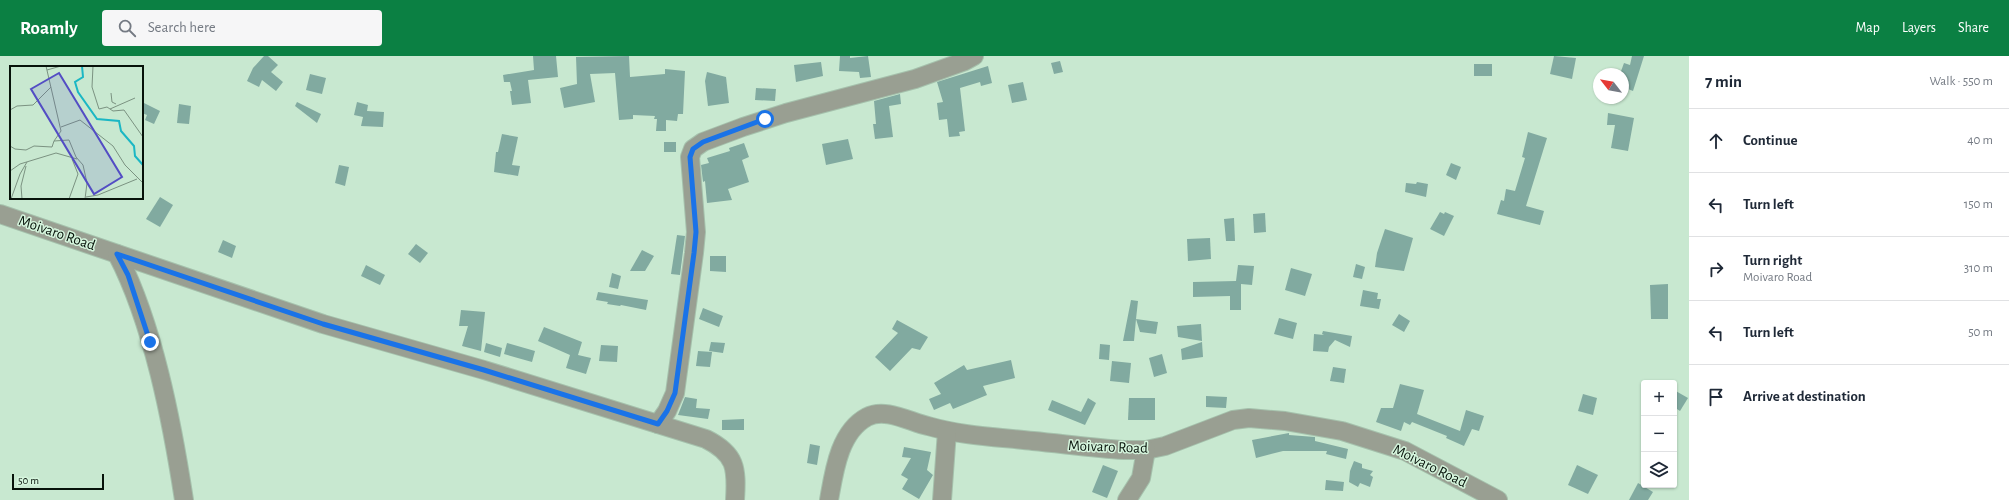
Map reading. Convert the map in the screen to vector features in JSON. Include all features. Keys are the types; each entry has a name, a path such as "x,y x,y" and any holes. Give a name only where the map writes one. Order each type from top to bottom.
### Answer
{"street":[{"path":"658,424 667,411 675,393 694,253 695,220 690,157 693,149 703,142 765,119 915,79 965,61 974,56"},
{"name":"Moivaro Road","path":"0,214 323,324 484,370 706,439 720,446 726,451 732,460 735,469 735,500"},
{"path":"117,254 128,275 150,342 166,406 184,500"},
{"name":"Moivaro Road","path":"828,500 841,450 850,434 858,423 868,416 878,413 947,431 1092,448 1146,450 1165,446 1233,420 1249,418 1285,421 1342,431 1404,451 1498,500"},
{"path":"942,500 947,431"},
{"path":"1127,500 1141,478 1146,450"}],"building":[{"path":"264,56 268,56 278,65 271,72 283,82 276,91 262,80 259,87 247,81 253,68"},
{"path":"533,56 556,56 558,77 528,80 531,103 512,105 510,91 512,91 510,82 504,82 503,75 534,70"},
{"path":"629,56 630,77 665,74 665,69 685,71 683,114 678,114 677,121 666,120 666,131 656,131 657,119 654,119 655,116 633,115 633,119 619,120 615,73 590,74 595,102 564,108 560,88 577,84 576,57"},
{"path":"840,56 850,56 850,58 868,56 871,77 860,78 859,72 839,71"},
{"path":"1554,56 1576,58 1572,79 1550,74"},
{"path":"1632,56 1644,56 1633,91 1629,89 1629,68 1622,68 1624,63 1630,65"},
{"path":"1060,61 1063,72 1054,74 1051,63"},
{"path":"821,62 823,76 796,82 794,65"},
{"path":"1474,64 1492,64 1492,76 1474,76"},
{"path":"988,66 992,83 981,86 980,82 960,88 965,131 959,132 960,136 949,137 947,119 939,120 937,103 943,102 937,82"},
{"path":"707,72 726,77 729,103 708,106 705,81"},
{"path":"310,74 326,78 322,94 306,90"},
{"path":"1023,82 1027,100 1012,103 1008,85"},
{"path":"756,88 776,89 775,101 755,100"},
{"path":"900,94 901,104 889,106 893,137 875,139 873,124 876,124 874,101"},
{"path":"143,102 160,111 154,124 145,120 147,115 143,113"},
{"path":"297,102 321,114 317,123 295,106"},
{"path":"357,102 368,105 367,111 384,112 383,127 361,126 363,117 354,115"},
{"path":"179,104 191,106 189,124 177,123"},
{"path":"1608,113 1634,118 1628,151 1611,148 1615,125 1607,125"},
{"path":"1528,132 1547,138 1526,206 1544,211 1540,225 1497,214 1501,200 1504,201 1506,189 1515,191 1525,158 1522,157"},
{"path":"502,134 518,137 512,165 520,166 518,176 494,172 496,152 498,152"},
{"path":"848,139 853,159 826,165 822,144"},
{"path":"664,142 676,142 676,152 664,152"},
{"path":"744,143 749,157 742,160 749,182 728,189 732,200 707,203 705,181 703,182 701,165 709,163 707,158 730,151 729,148"},
{"path":"1451,163 1461,167 1456,180 1446,175"},
{"path":"339,165 349,167 345,186 335,183"},
{"path":"1417,182 1428,184 1426,197 1405,192 1406,183 1416,184"},
{"path":"160,197 173,205 160,227 146,219"},
{"path":"1440,212 1444,214 1445,212 1454,216 1444,236 1430,229"},
{"path":"1265,213 1266,232 1254,233 1253,214"},
{"path":"1234,218 1235,241 1226,241 1224,219"},
{"path":"1385,229 1413,238 1404,271 1375,267 1377,253"},
{"path":"677,235 685,236 680,275 671,274"},
{"path":"1210,238 1211,259 1188,261 1187,239"},
{"path":"223,240 236,246 232,258 218,252"},
{"path":"416,244 428,253 420,263 408,254"},
{"path":"642,250 654,256 645,271 630,271"},
{"path":"710,256 726,256 726,272 710,271"},
{"path":"1356,264 1365,267 1362,279 1353,277"},
{"path":"366,265 385,275 380,285 361,276"},
{"path":"1238,265 1254,266 1252,285 1241,284 1241,310 1230,310 1230,296 1193,297 1193,282 1236,281"},
{"path":"1291,268 1312,274 1305,296 1285,290"},
{"path":"612,273 621,276 618,289 609,287"},
{"path":"1668,284 1668,319 1651,319 1650,285"},
{"path":"1363,290 1378,293 1377,299 1381,299 1379,309 1360,306"},
{"path":"598,292 648,300 646,310 607,304 608,302 596,300"},
{"path":"1131,300 1138,301 1134,341 1123,341"},
{"path":"703,308 723,316 719,327 699,319"},
{"path":"461,310 485,312 481,351 462,346 468,326 459,326"},
{"path":"1399,314 1410,321 1404,332 1392,325"},
{"path":"1279,318 1297,323 1293,339 1274,334"},
{"path":"1136,319 1158,322 1156,334 1140,332"},
{"path":"897,320 928,337 920,350 912,348 890,371 875,357 898,333 892,329"},
{"path":"1201,324 1202,341 1178,337 1177,326"},
{"path":"544,327 582,342 578,355 591,358 586,374 566,368 570,355 538,341"},
{"path":"1323,331 1352,336 1350,347 1335,340 1329,347 1328,352 1313,351 1314,334 1324,335 1322,334"},
{"path":"711,342 725,343 723,353 709,351"},
{"path":"1202,342 1203,357 1182,360 1181,349"},
{"path":"486,343 502,348 500,357 484,352"},
{"path":"507,343 535,351 532,362 504,354"},
{"path":"1100,344 1110,345 1109,360 1099,359"},
{"path":"601,345 618,346 617,362 599,361"},
{"path":"698,351 712,352 710,367 696,366"},
{"path":"1162,354 1167,373 1154,377 1149,358"},
{"path":"1011,360 1015,378 983,386 987,395 953,409 950,403 934,410 929,399 941,394 934,383 964,365 967,370"},
{"path":"1112,361 1131,363 1129,383 1110,381"},
{"path":"1333,367 1346,369 1344,383 1330,381"},
{"path":"1400,384 1424,390 1417,414 1460,431 1466,410 1484,416 1479,431 1472,429 1464,446 1446,438 1447,436 1412,422 1410,425 1404,422 1401,431 1376,422 1381,408 1393,408"},
{"path":"1677,392 1688,398 1680,411 1677,409"},
{"path":"1583,394 1597,398 1593,415 1578,411"},
{"path":"1206,396 1227,397 1226,408 1206,407"},
{"path":"685,397 697,399 696,408 710,409 708,419 678,415"},
{"path":"1088,398 1096,403 1085,425 1048,410 1052,400 1081,412"},
{"path":"1129,398 1155,398 1155,420 1128,420"},
{"path":"744,419 744,430 722,430 722,420"},
{"path":"1289,433 1289,435 1315,437 1315,441 1348,449 1346,459 1326,454 1327,451 1283,451 1256,458 1252,440"},
{"path":"810,444 820,446 817,465 807,463"},
{"path":"904,447 931,452 927,470 933,475 919,499 902,489 908,479 901,475 911,458 902,457"},
{"path":"1354,461 1362,464 1362,468 1373,471 1370,475 1373,477 1370,487 1360,483 1358,487 1349,482 1350,471"},
{"path":"1103,465 1118,471 1107,498 1092,492"},
{"path":"1577,465 1598,475 1588,494 1568,485"},
{"path":"1326,480 1344,482 1343,491 1325,490"},
{"path":"1638,483 1641,485 1641,488 1646,488 1653,492 1648,500 1629,500"}],"route":[{"path":"150,342 128,275 117,254 323,324 484,370 658,424 667,411 675,393 694,253 696,232 690,157 693,149 697,145 765,119"}]}
